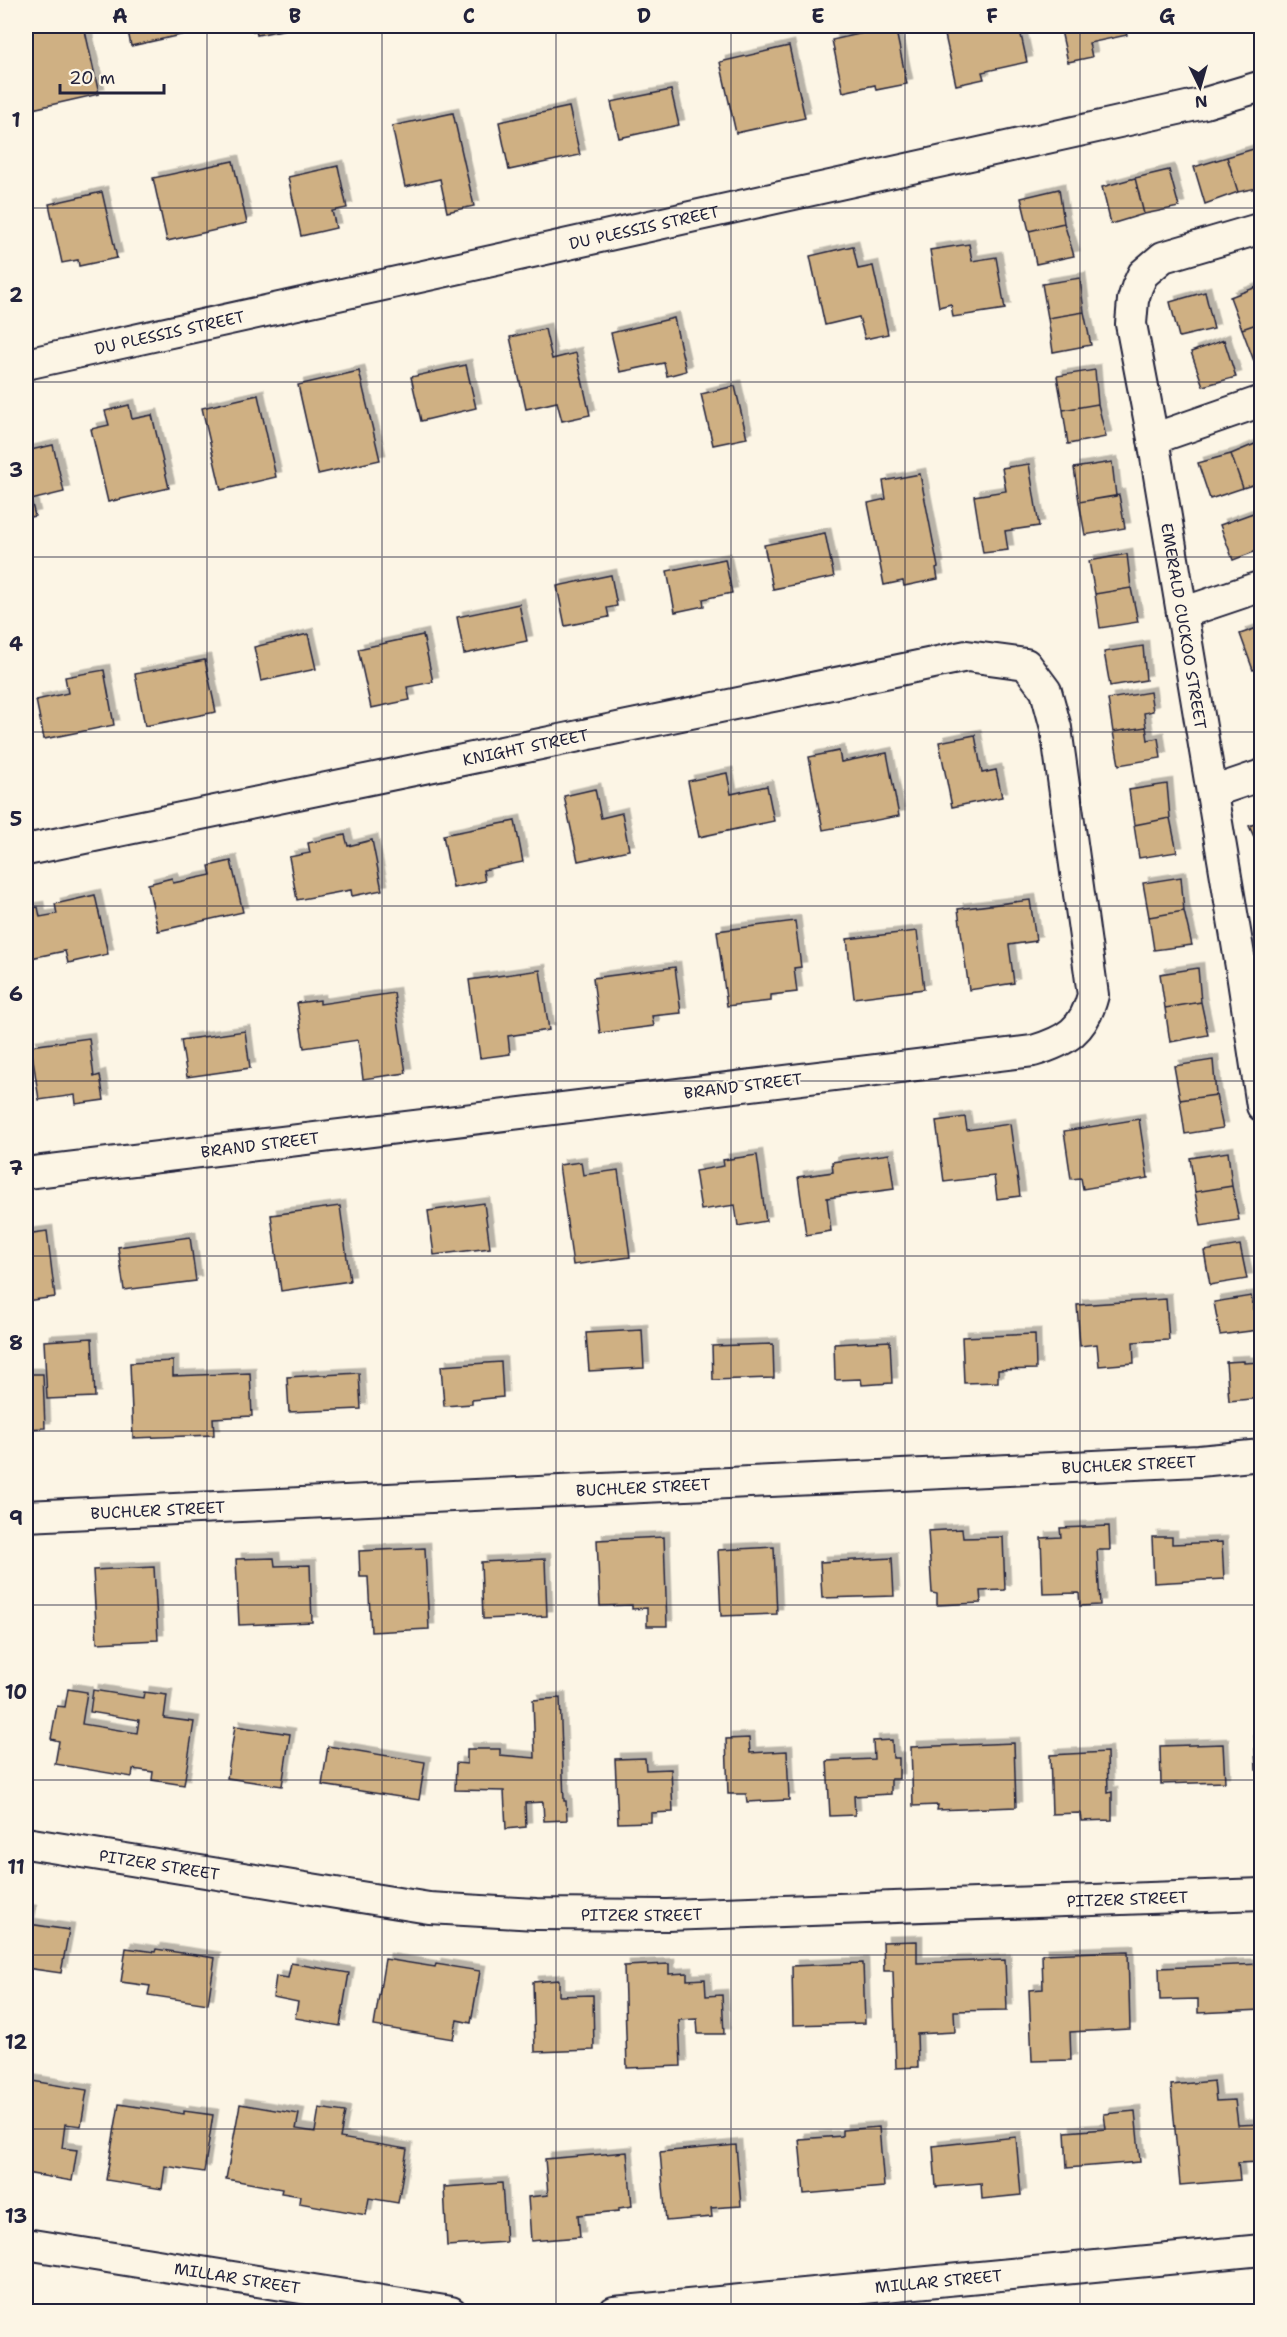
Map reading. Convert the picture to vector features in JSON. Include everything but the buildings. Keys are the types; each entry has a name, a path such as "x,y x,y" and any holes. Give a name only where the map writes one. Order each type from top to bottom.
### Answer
{"street":[{"name":"DU PLESSIS STREET","path":"26,364 1206,103 1262,86"},
{"name":"EMERALD CUCKOO STREET","path":"1262,228 1163,257 1143,274 1132,300 1131,324 1212,792 1251,963 1262,1106"},
{"path":"1152,439 1262,401"},
{"path":"1182,613 1262,586"},
{"name":"KNIGHT STREET","path":"26,850 967,656 1026,664"},
{"name":"BRAND STREET","path":"26,1173 1021,1052 1057,1044 1074,1032 1089,1013 1093,995 1056,728 1046,691 1026,664"},
{"path":"1212,792 1262,775"},
{"name":"BUCHLER STREET","path":"26,1516 1199,1461 1262,1455"},
{"name":"PITZER STREET","path":"26,1843 429,1908 536,1914 667,1915 1262,1894"},
{"name":"MILLAR STREET","path":"26,2244 451,2312"},
{"name":"MILLAR STREET","path":"614,2312 1262,2250"}]}
